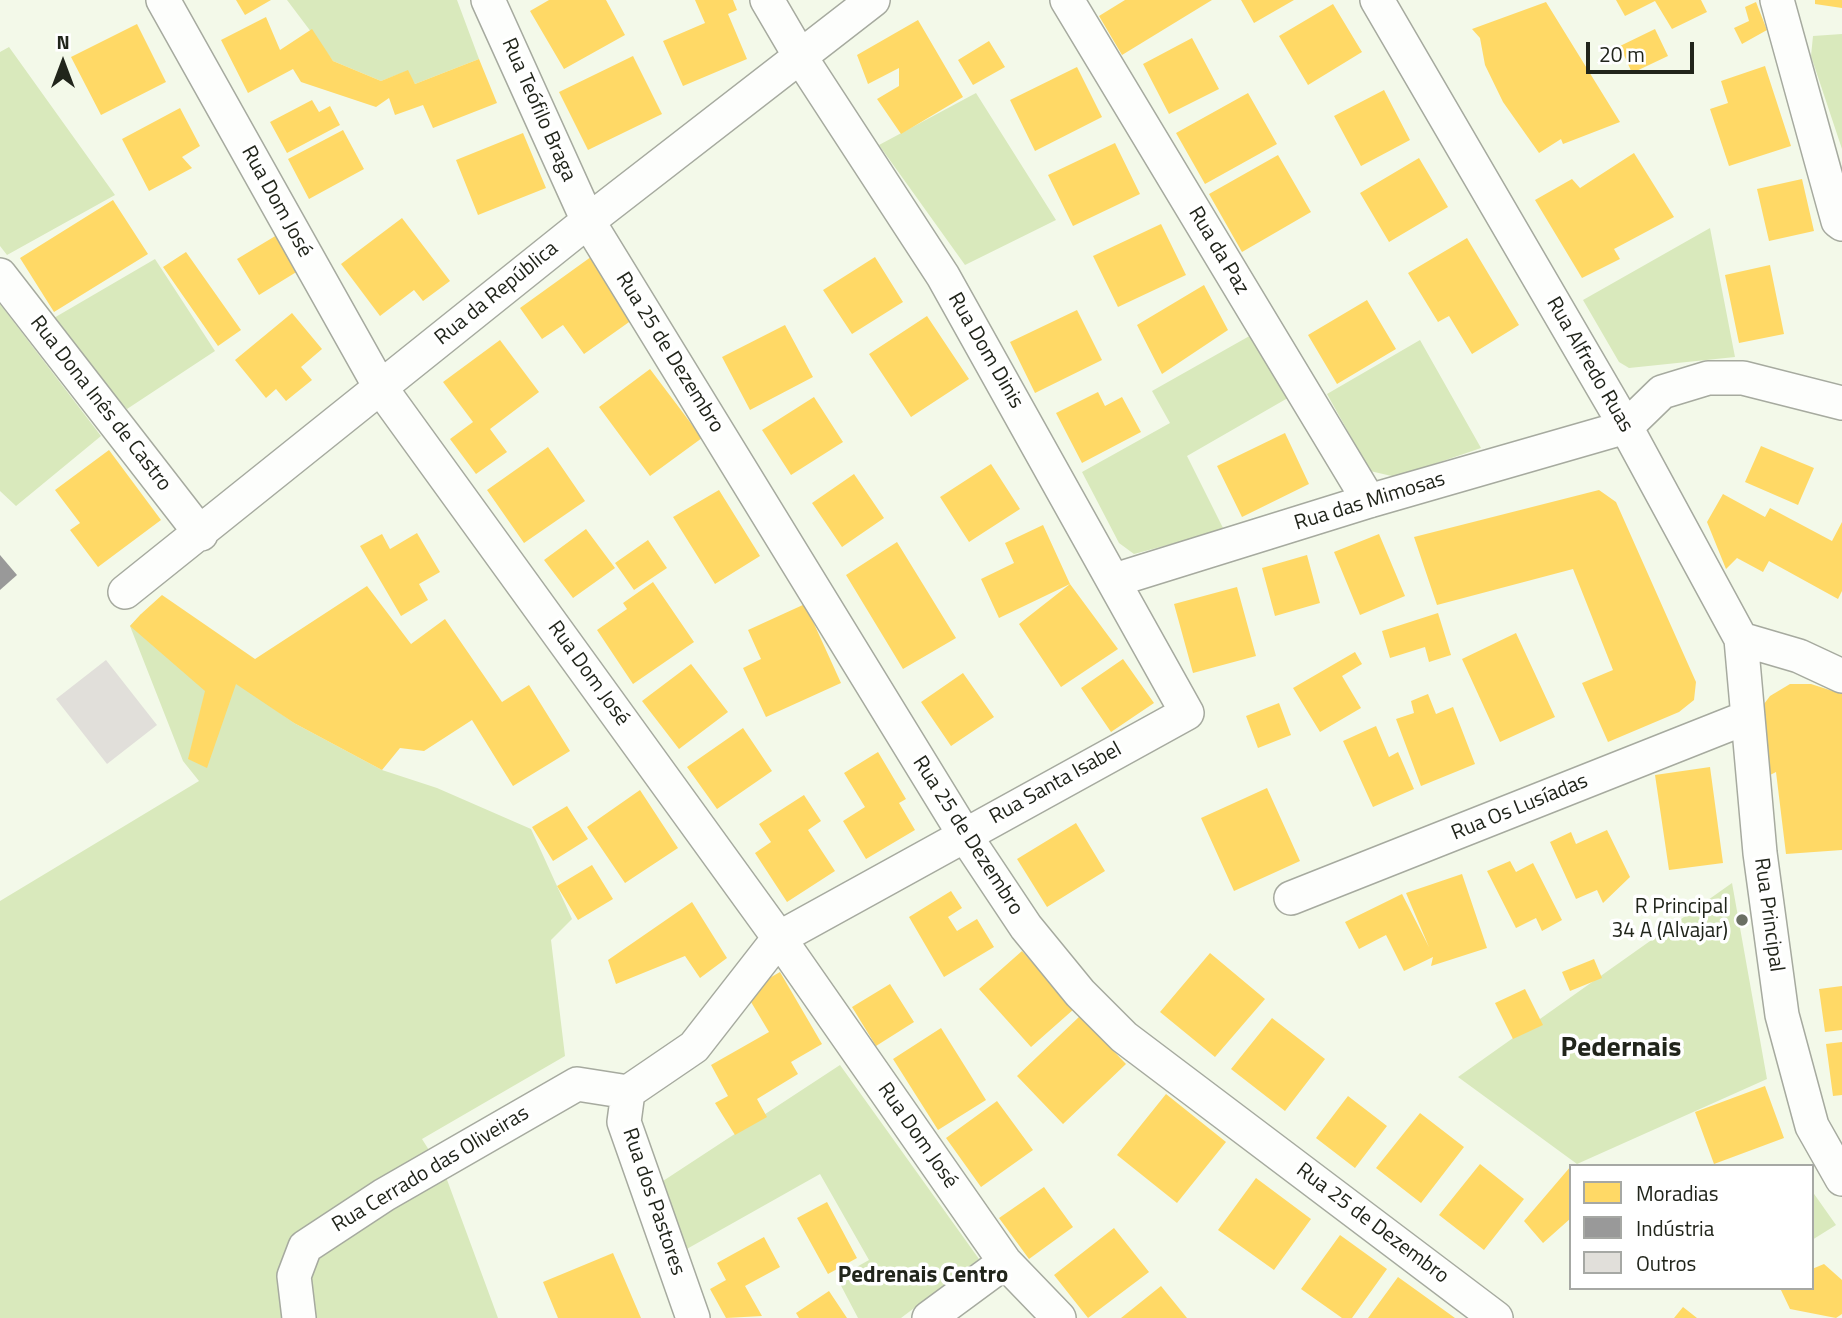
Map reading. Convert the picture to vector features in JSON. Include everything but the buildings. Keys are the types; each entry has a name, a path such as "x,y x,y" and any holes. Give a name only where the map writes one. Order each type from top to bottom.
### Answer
{"street":[{"name":"Rua Dom José","path":"163,0 380,387 779,938 1006,1262 1059,1318"},
{"name":"Rua Teófilo Braga","path":"488,0 588,221"},
{"name":"Rua Dom Dinis","path":"768,0 838,129 943,276 1187,713"},
{"name":"Rua da República","path":"125,592 201,534 588,221 873,0"},
{"name":"Rua da Paz","path":"1067,0 1368,501"},
{"name":"Rua Alfredo Ruas","path":"1377,0 1626,427 1741,639"},
{"path":"1777,0 1838,221 1842,224"},
{"name":"Rua 25 de Dezembro","path":"588,221 964,834 1026,927 1080,993 1124,1037 1496,1318"},
{"name":"Rua Dona Inês de Castro","path":"0,275 201,534"},
{"path":"1626,427 1662,392 1708,379 1743,379 1842,403"},
{"name":"Rua das Mimosas","path":"1115,580 1368,501 1626,427"},
{"path":"1741,639 1799,656 1842,676"},
{"name":"Rua Principal","path":"1741,639 1760,853 1782,1014 1812,1126 1842,1179"},
{"name":"Rua Santa Isabel","path":"779,938 1187,713"},
{"name":"Rua Os Lusíadas","path":"1291,898 1748,717"},
{"path":"628,1092 694,1046 779,938"},
{"name":"Rua Cerrado das Oliveiras","path":"299,1318 294,1276 305,1247 384,1195 577,1084 628,1092"},
{"name":"Rua dos Pastores","path":"628,1092 624,1122 693,1318"},
{"path":"929,1318 1006,1262"}],"green space":[{"path":"287,0 457,0 479,59 415,84 407,71 381,81 333,61"},
{"path":"1842,34 1842,149 1811,56 1813,36"},
{"path":"9,47 115,195 7,255 0,246 0,52"},
{"path":"976,93 1056,220 965,265 879,145"},
{"path":"1710,228 1735,357 1629,368 1619,362 1583,300"},
{"path":"155,259 215,351 127,409 47,322"},
{"path":"0,304 101,436 16,506 0,491"},
{"path":"1253,334 1293,395 1187,456 1224,530 1134,554 1119,543 1082,472 1170,423 1152,391"},
{"path":"1420,340 1481,448 1396,477 1370,471 1327,394"},
{"path":"141,614 294,723 382,770 437,788 531,829 572,919 551,940 565,1056 422,1139 446,1177 498,1318 0,1318 0,901 199,781 183,761 130,626"},
{"path":"1732,883 1767,1079 1577,1164 1458,1077"},
{"path":"840,1065 979,1259 901,1318 858,1318 837,1278 869,1260 820,1174 685,1250 663,1181"},
{"path":"1814,1194 1836,1225 1814,1239"}],"place":[{"name":"R Principal 34 A (Alvajar)","path":"1742,920"}],"district":[{"name":"Pedernais","path":"1621,1049"},
{"name":"Pedrenais Centro","path":"923,1276"}]}
